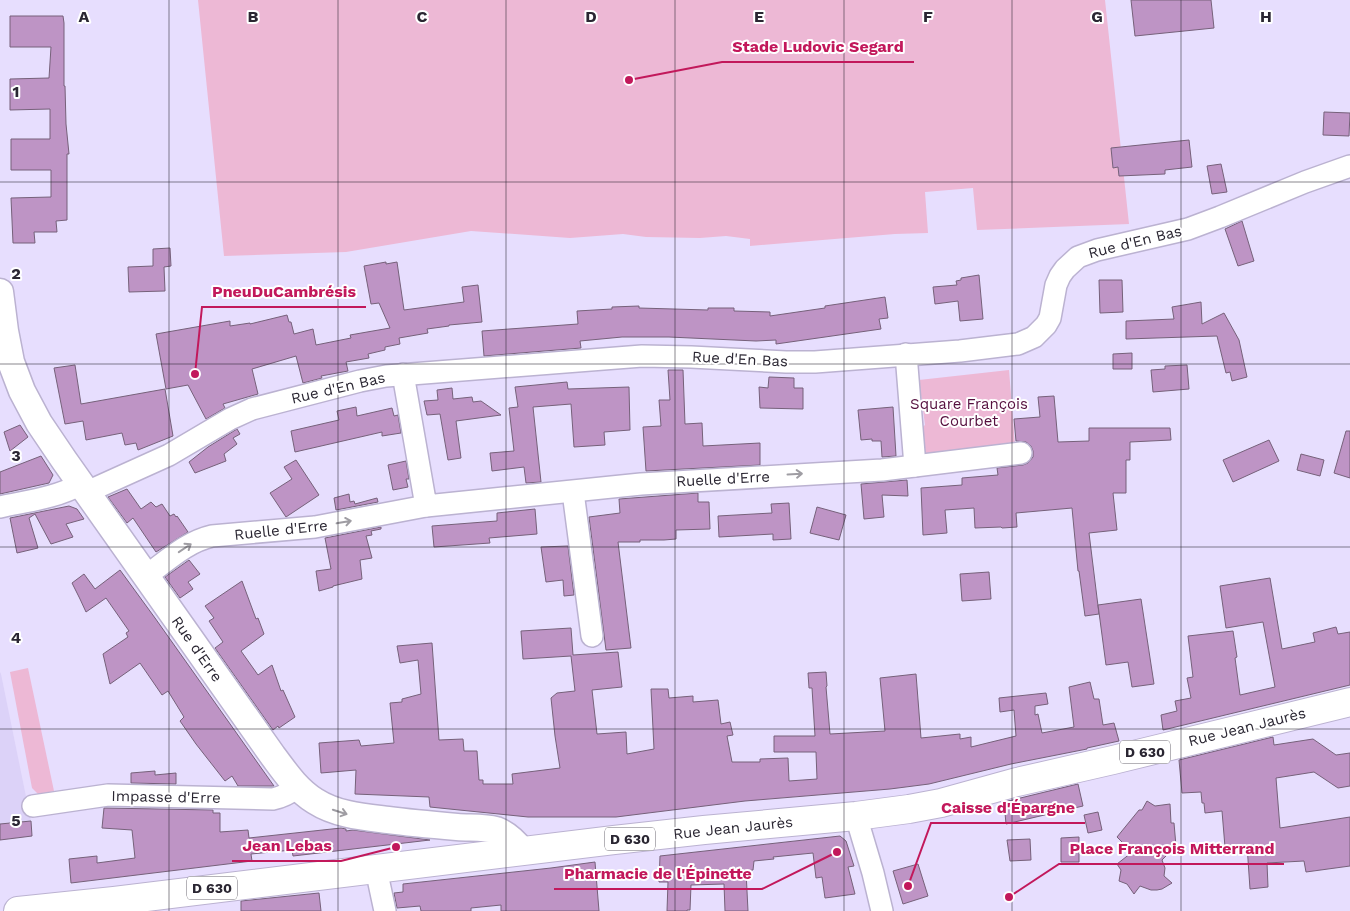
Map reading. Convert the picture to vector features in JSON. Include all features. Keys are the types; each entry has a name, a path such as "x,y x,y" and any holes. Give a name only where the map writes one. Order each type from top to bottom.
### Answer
{"main road":[{"name":"Rue Jean Jaurès","path":"18,911 704,830 856,816 909,809 941,803 1017,782 1350,702"}],"street":[{"name":"Rue d'En Bas","path":"0,507 84,488 169,455 230,419 252,409 386,376 642,356 814,362 1018,344 1034,338 1046,325 1050,318 1056,285 1060,276 1078,257 1097,250 1171,234 1203,224 1350,166"},
{"name":"Rue d'Erre","path":"0,292 7,347 11,362 22,390 39,423 272,756 298,787 314,800 347,814 418,824 494,830 511,838 522,851"},
{"path":"906,354 915,466"},
{"path":"403,374 426,506"},
{"name":"Ruelle d'Erre","path":"146,576 190,544 212,536 315,527 426,506 641,484 882,470 1021,453"},
{"path":"573,492 592,636"},
{"name":"Impasse d'Erre","path":"32,806 114,795 274,798 281,797 298,787"},
{"path":"856,816 873,872 882,911"},
{"path":"376,869 385,911"}],"shaded area":[{"path":"0,672 1,674 31,821 0,824"}],"green space":[{"path":"198,0 1105,0 1129,224 977,230 973,188 925,192 928,233 750,246 750,239 726,236 700,238 646,237 623,234 570,238 471,231 346,252 224,256"},
{"name":"Square François Courbet","path":"1009,370 1015,445 930,456 921,449 918,431 925,425 919,380"},
{"path":"28,668 54,791 39,795 32,788 10,672"}],"building":[{"path":"1131,0 1211,0 1214,28 1135,36"},
{"path":"10,16 63,16 64,23 64,86 69,154 67,154 67,220 56,221 57,232 34,232 35,243 13,243 11,198 51,197 51,170 11,170 11,139 50,139 50,109 10,110 10,79 49,78 51,47 10,47"},
{"path":"1324,112 1350,113 1349,136 1323,135"},
{"path":"1189,140 1192,167 1165,170 1165,174 1119,176 1118,167 1113,168 1111,148"},
{"path":"1221,164 1227,192 1212,194 1207,166"},
{"path":"1242,221 1254,261 1238,266 1225,229"},
{"path":"170,248 171,266 164,267 165,291 129,292 128,267 153,266 153,249"},
{"path":"386,262 386,264 397,262 404,310 464,302 462,287 478,285 482,322 427,329 428,333 399,338 400,344 385,347 385,350 368,354 369,358 346,362 348,371 321,376 322,378 303,383 296,356 252,369 258,394 223,404 225,408 206,419 188,385 166,389 156,334 230,321 230,326 250,324 287,315 294,334 313,329 316,345 351,338 350,335 390,328 379,303 371,304 364,266"},
{"path":"979,275 983,319 960,321 958,301 935,304 933,287 957,285 956,281 961,280 961,278"},
{"path":"1099,280 1122,280 1123,312 1100,313"},
{"path":"885,297 888,318 879,319 881,329 776,344 776,340 622,337 580,341 581,348 484,356 482,331 578,324 577,311 639,306 639,308 708,310 708,308 734,308 734,311 770,312 770,316"},
{"path":"1201,302 1202,324 1224,313 1239,340 1247,377 1232,381 1230,372 1226,373 1217,336 1126,339 1126,321 1174,319 1172,307"},
{"path":"1132,353 1132,369 1113,369 1113,354"},
{"path":"75,365 81,404 165,389 173,436 138,450 136,443 125,445 122,433 86,440 83,421 65,424 54,368"},
{"path":"1187,365 1189,389 1153,392 1151,370 1165,369 1165,366"},
{"path":"668,370 683,370 685,424 702,423 703,446 760,443 760,465 646,471 643,427 661,426 659,400 670,400"},
{"path":"769,377 794,378 794,388 803,388 803,409 760,408 759,387 768,388"},
{"path":"567,382 568,389 629,387 630,430 604,432 605,445 574,447 571,404 533,407 541,482 526,483 524,467 492,471 490,453 514,451 509,408 518,407 515,387"},
{"path":"452,388 453,399 472,397 473,402 481,401 501,415 456,421 461,458 448,460 440,414 427,415 424,401 438,400 437,390"},
{"path":"1054,396 1058,442 1089,441 1089,428 1170,428 1171,440 1130,442 1130,460 1126,460 1126,493 1113,493 1117,530 1089,533 1099,614 1085,616 1078,571 1072,508 1016,513 1017,527 1002,528 975,528 974,508 945,510 947,533 923,535 921,488 962,485 962,478 998,475 997,468 1028,463 1033,457 1033,451 1026,442 1016,441 1014,419 1040,417 1038,397"},
{"path":"356,407 357,416 392,408 394,416 398,415 401,433 382,436 382,432 295,452 291,431 339,420 337,411"},
{"path":"893,407 896,456 882,457 881,441 872,441 872,439 861,440 858,410"},
{"path":"20,425 28,437 10,451 4,432"},
{"path":"237,429 240,434 233,438 237,444 224,454 226,461 195,473 189,462 208,447"},
{"path":"1346,431 1350,431 1350,478 1334,473"},
{"path":"1269,440 1279,461 1233,482 1223,460"},
{"path":"1301,454 1324,460 1320,476 1297,470"},
{"path":"41,456 53,475 49,483 0,494 0,472"},
{"path":"296,460 319,495 286,517 270,493 292,479 284,467"},
{"path":"406,461 409,479 406,479 408,487 393,490 388,465"},
{"path":"907,480 908,496 882,495 884,517 864,519 861,484"},
{"path":"127,489 141,509 151,502 156,507 162,504 170,516 174,514 177,516 188,532 156,552 133,518 127,523 108,497"},
{"path":"698,493 698,502 709,502 710,529 676,530 676,539 618,542 631,648 606,650 589,517 620,513 619,499"},
{"path":"349,494 350,502 354,501 355,504 377,498 378,502 336,510 334,498"},
{"path":"789,503 791,539 773,540 773,534 719,537 718,516 772,513 771,504"},
{"path":"69,506 77,509 84,519 66,524 73,537 51,544 35,514 29,518 38,548 17,553 10,518"},
{"path":"817,507 846,515 839,540 810,533"},
{"path":"535,509 537,534 489,538 490,543 434,547 432,526 497,521 497,513"},
{"path":"381,527 381,529 371,531 372,535 366,536 372,558 360,560 362,579 319,591 316,571 331,569 325,538"},
{"path":"568,546 574,595 564,596 563,580 546,582 541,547"},
{"path":"189,560 200,574 188,582 193,589 180,598 165,577"},
{"path":"120,570 274,786 238,786 232,776 225,781 180,721 184,717 168,691 162,695 140,663 110,684 103,654 128,637 126,633 129,631 106,598 86,612 72,583 84,574 95,589"},
{"path":"989,572 991,599 962,601 960,574"},
{"path":"1270,578 1282,649 1315,642 1313,633 1336,627 1338,634 1350,632 1350,685 1163,730 1161,715 1177,711 1175,701 1191,698 1187,678 1193,677 1188,636 1233,631 1240,695 1275,687 1263,622 1226,628 1220,586"},
{"path":"242,581 256,619 258,618 264,634 241,651 258,675 272,665 281,691 283,690 295,717 273,730 215,648 223,642 209,621 214,618 205,606"},
{"path":"1141,599 1154,684 1132,687 1128,662 1106,665 1098,605"},
{"path":"571,628 573,655 618,652 622,687 592,690 597,734 626,732 627,754 654,749 651,689 668,689 669,698 693,696 693,702 718,700 721,724 730,722 733,735 727,736 732,762 760,762 760,759 788,758 789,781 817,779 816,752 774,752 774,736 815,736 812,688 809,688 808,673 826,672 830,734 885,731 880,678 916,674 921,738 960,734 960,739 971,737 971,747 1016,736 1014,710 1000,712 999,698 1046,693 1048,704 1035,706 1035,715 1038,714 1042,733 1074,727 1069,687 1090,682 1094,699 1099,699 1103,725 1114,723 1119,741 929,784 745,801 616,817 528,817 430,807 429,797 355,794 356,770 321,773 319,743 359,740 361,746 394,743 390,703 402,702 402,699 421,694 418,660 400,663 397,646 432,643 439,740 463,739 464,751 477,751 479,780 483,780 483,784 513,784 512,774 560,768 551,698 557,693 575,691 571,656 523,659 521,631"},
{"path":"1273,737 1274,745 1313,739 1336,755 1350,753 1350,786 1338,788 1314,772 1276,778 1280,828 1350,817 1350,866 1306,872 1304,861 1267,863 1268,887 1250,889 1247,845 1225,847 1222,811 1205,813 1201,792 1182,793 1179,760"},
{"path":"155,771 155,775 176,773 176,784 131,783 131,773"},
{"path":"1078,784 1083,806 1006,824 1004,802"},
{"path":"1147,801 1155,806 1170,804 1171,823 1174,823 1176,846 1162,860 1165,868 1164,876 1172,883 1157,890 1140,886 1134,894 1127,884 1119,881 1121,870 1117,864 1131,853 1122,846 1124,844 1117,837 1139,810 1142,810"},
{"path":"104,808 213,810 213,813 220,813 220,832 248,830 249,838 341,828 346,829 346,831 353,830 430,840 293,856 292,850 251,854 252,861 71,883 69,859 97,856 97,863 135,858 132,830 102,828"},
{"path":"1098,812 1102,830 1088,833 1084,815"},
{"path":"31,821 32,836 0,840 0,824"},
{"path":"840,836 846,841 854,866 848,867 855,894 825,898 822,877 816,878 813,853 754,861 753,870 746,871 748,911 725,911 724,884 691,885 690,910 667,911 668,882 659,882 660,856"},
{"path":"1079,837 1079,862 1061,862 1061,838"},
{"path":"1030,839 1031,860 1010,861 1007,840"},
{"path":"595,862 599,911 501,911 501,905 471,908 471,911 421,911 420,906 397,908 394,893 403,892 403,884"},
{"path":"918,864 928,896 903,904 893,871"},
{"path":"319,893 321,911 241,911 241,901"}],"place":[{"name":"Stade Ludovic Segard","path":"629,80"},
{"name":"PneuDuCambrésis","path":"195,374"},
{"name":"Jean Lebas","path":"396,847"},
{"name":"Pharmacie de l'Épinette","path":"837,852"},
{"name":"Caisse d'Épargne","path":"908,886"},
{"name":"Place François Mitterrand","path":"1009,897"}]}
